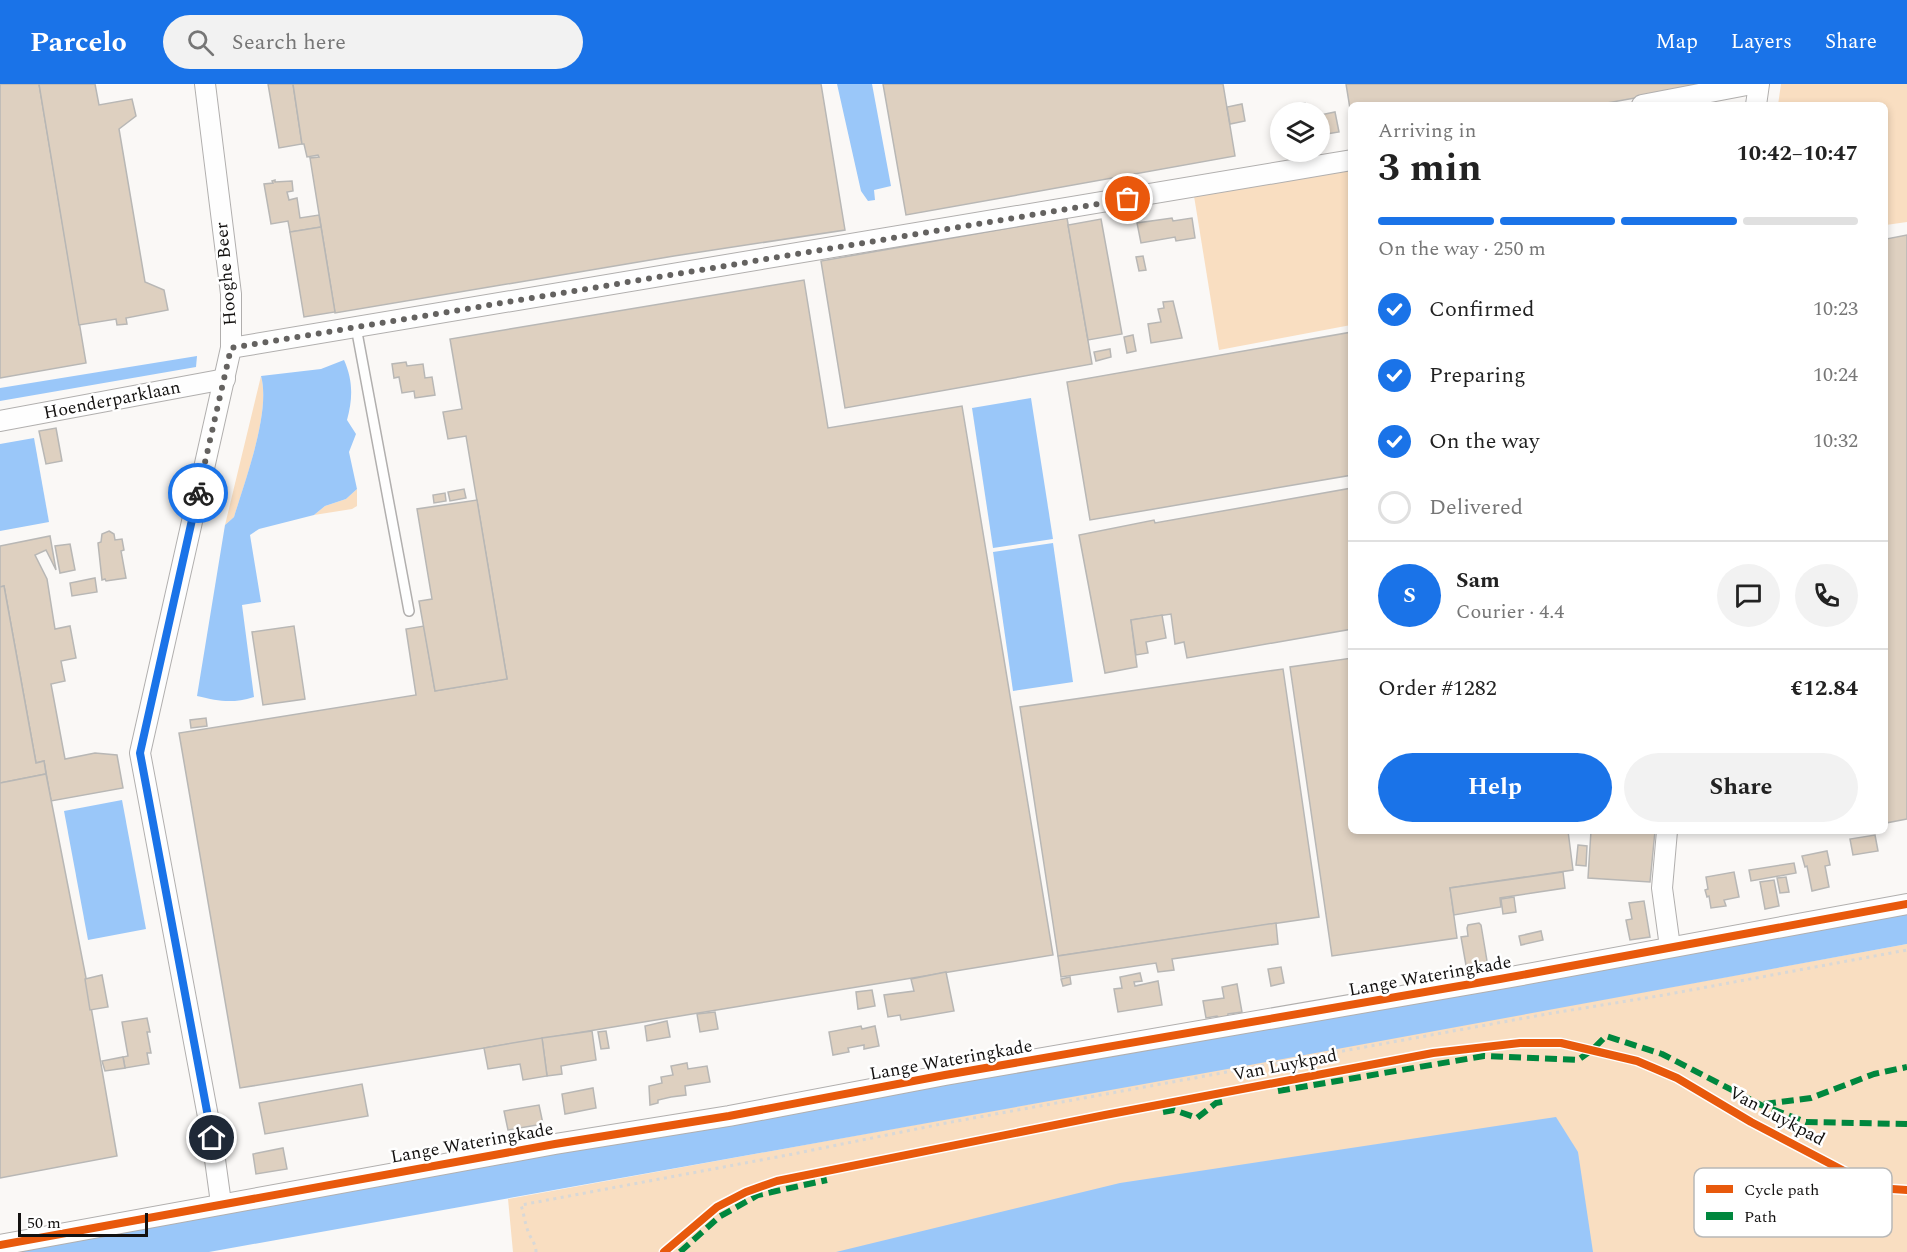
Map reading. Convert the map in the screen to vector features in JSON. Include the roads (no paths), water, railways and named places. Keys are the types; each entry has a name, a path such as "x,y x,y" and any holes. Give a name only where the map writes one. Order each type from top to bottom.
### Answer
{"street":[{"name":"Hooghe Beer","path":"205,84 231,294 231,348 140,753 212,1138 221,1203"},
{"path":"1658,102 1752,84"},
{"path":"1756,102 1759,84"},
{"path":"231,348 1348,161"},
{"name":"Hoenderparklaan","path":"0,421 225,379"},
{"path":"1667,834 1662,888 1670,947"},
{"name":"Lange Wateringkade","path":"0,1245 221,1203 729,1116 1907,904"}],"lane":[{"path":"356,327 409,611"}],"water":[{"path":"837,84 872,84 891,186 874,190 875,200 868,201 861,191"},
{"path":"197,356 196,367 0,401 0,388"},
{"path":"344,360 351,389 347,420 356,434 349,452 357,489 346,499 325,506 314,515 259,529 250,535 261,602 242,605 254,697 225,701 197,696 225,525 234,517 260,427 263,408 261,376 321,369"},
{"path":"1031,398 1053,539 993,548 972,408"},
{"path":"34,438 49,522 0,531 0,444"},
{"path":"1053,543 1073,682 1013,691 993,552"},
{"path":"122,800 146,929 88,940 64,811"},
{"path":"1907,911 1907,944 209,1252 8,1252"},
{"path":"1556,1117 1578,1152 1593,1252 836,1252 1120,1183"}]}
